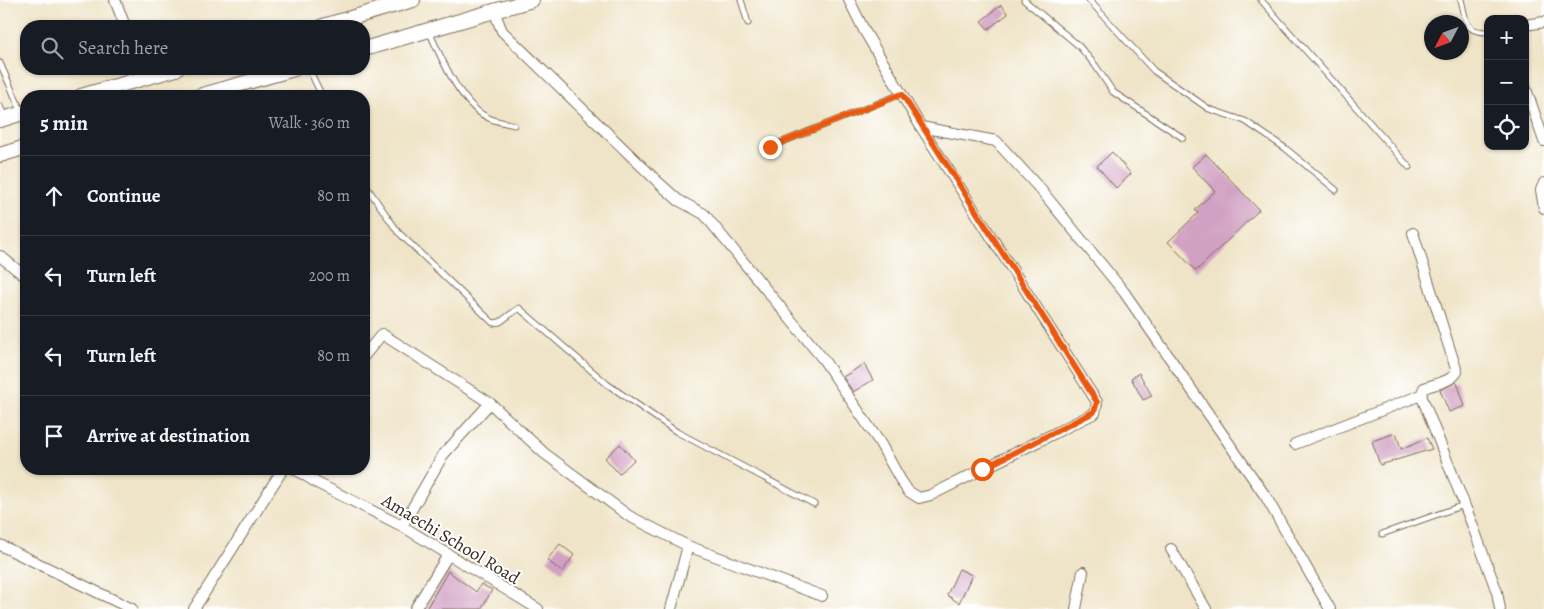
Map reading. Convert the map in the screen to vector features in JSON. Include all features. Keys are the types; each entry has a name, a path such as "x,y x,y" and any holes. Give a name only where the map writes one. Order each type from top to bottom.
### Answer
{"main road":[{"path":"343,20 413,0"},
{"path":"370,47 532,0"},
{"path":"97,90 138,75"},
{"path":"220,90 273,75"},
{"path":"2,115 20,113"},
{"path":"0,155 20,149"}],"street":[{"path":"115,0 123,20"},
{"path":"494,11 502,31 618,145 678,200 704,214 823,359 880,443 908,491 919,498 931,495 1094,412 1097,402 921,127 849,0"},
{"path":"1529,24 1544,22"},
{"path":"1529,98 1544,141"},
{"path":"921,127 996,141 1040,190 1124,292 1192,390 1266,497 1330,609"},
{"path":"1544,183 1541,190 1544,208"},
{"path":"1413,233 1457,372 1445,382 1424,388 1421,395 1465,505 1497,592 1500,609"},
{"path":"0,256 20,272"},
{"path":"370,349 382,334 490,403 544,453 629,516 688,546 822,596"},
{"path":"1295,444 1421,395"},
{"path":"402,526 447,449 490,403"},
{"path":"194,609 279,475"},
{"name":"Amaechi School Road","path":"304,475 402,526 538,609"},
{"path":"0,545 132,609"},
{"path":"671,609 688,546"},
{"path":"1171,549 1206,609"},
{"path":"415,609 448,555"},
{"path":"1076,609 1083,572"}],"lane":[{"path":"741,0 748,23"},
{"path":"1024,0 1079,46 1096,65 1113,92 1183,138"},
{"path":"1089,0 1154,71 1209,109 1245,121 1285,148 1336,190"},
{"path":"1261,0 1410,167"},
{"path":"1461,0 1469,28 1475,32 1484,32"},
{"path":"429,30 445,66 473,106 490,119 514,124"},
{"path":"0,63 20,105"},
{"path":"312,75 319,90"},
{"path":"770,147 902,94"},
{"path":"370,192 398,232 493,323 500,322 519,308 607,384 677,432 814,504"},
{"path":"1382,534 1465,505"}],"building":[{"path":"1001,5 1008,14 988,29 981,21"},
{"path":"1112,152 1131,174 1116,188 1097,166"},
{"path":"1206,154 1259,210 1196,271 1168,242 1198,213 1195,210 1215,191 1192,167"},
{"path":"864,364 873,380 853,392 843,377"},
{"path":"1139,373 1152,396 1143,400 1131,378"},
{"path":"1457,382 1465,406 1449,412 1440,390"},
{"path":"1396,433 1401,449 1427,438 1432,449 1380,465 1372,441"},
{"path":"620,444 634,460 619,474 605,458"},
{"path":"560,544 574,555 562,572 547,560"},
{"path":"959,569 972,575 959,603 947,595"},
{"path":"448,571 476,592 481,584 492,590 481,609 426,609"}],"route":[{"path":"770,147 902,94 921,127 1017,273 1097,402 1094,412 982,469"}]}
